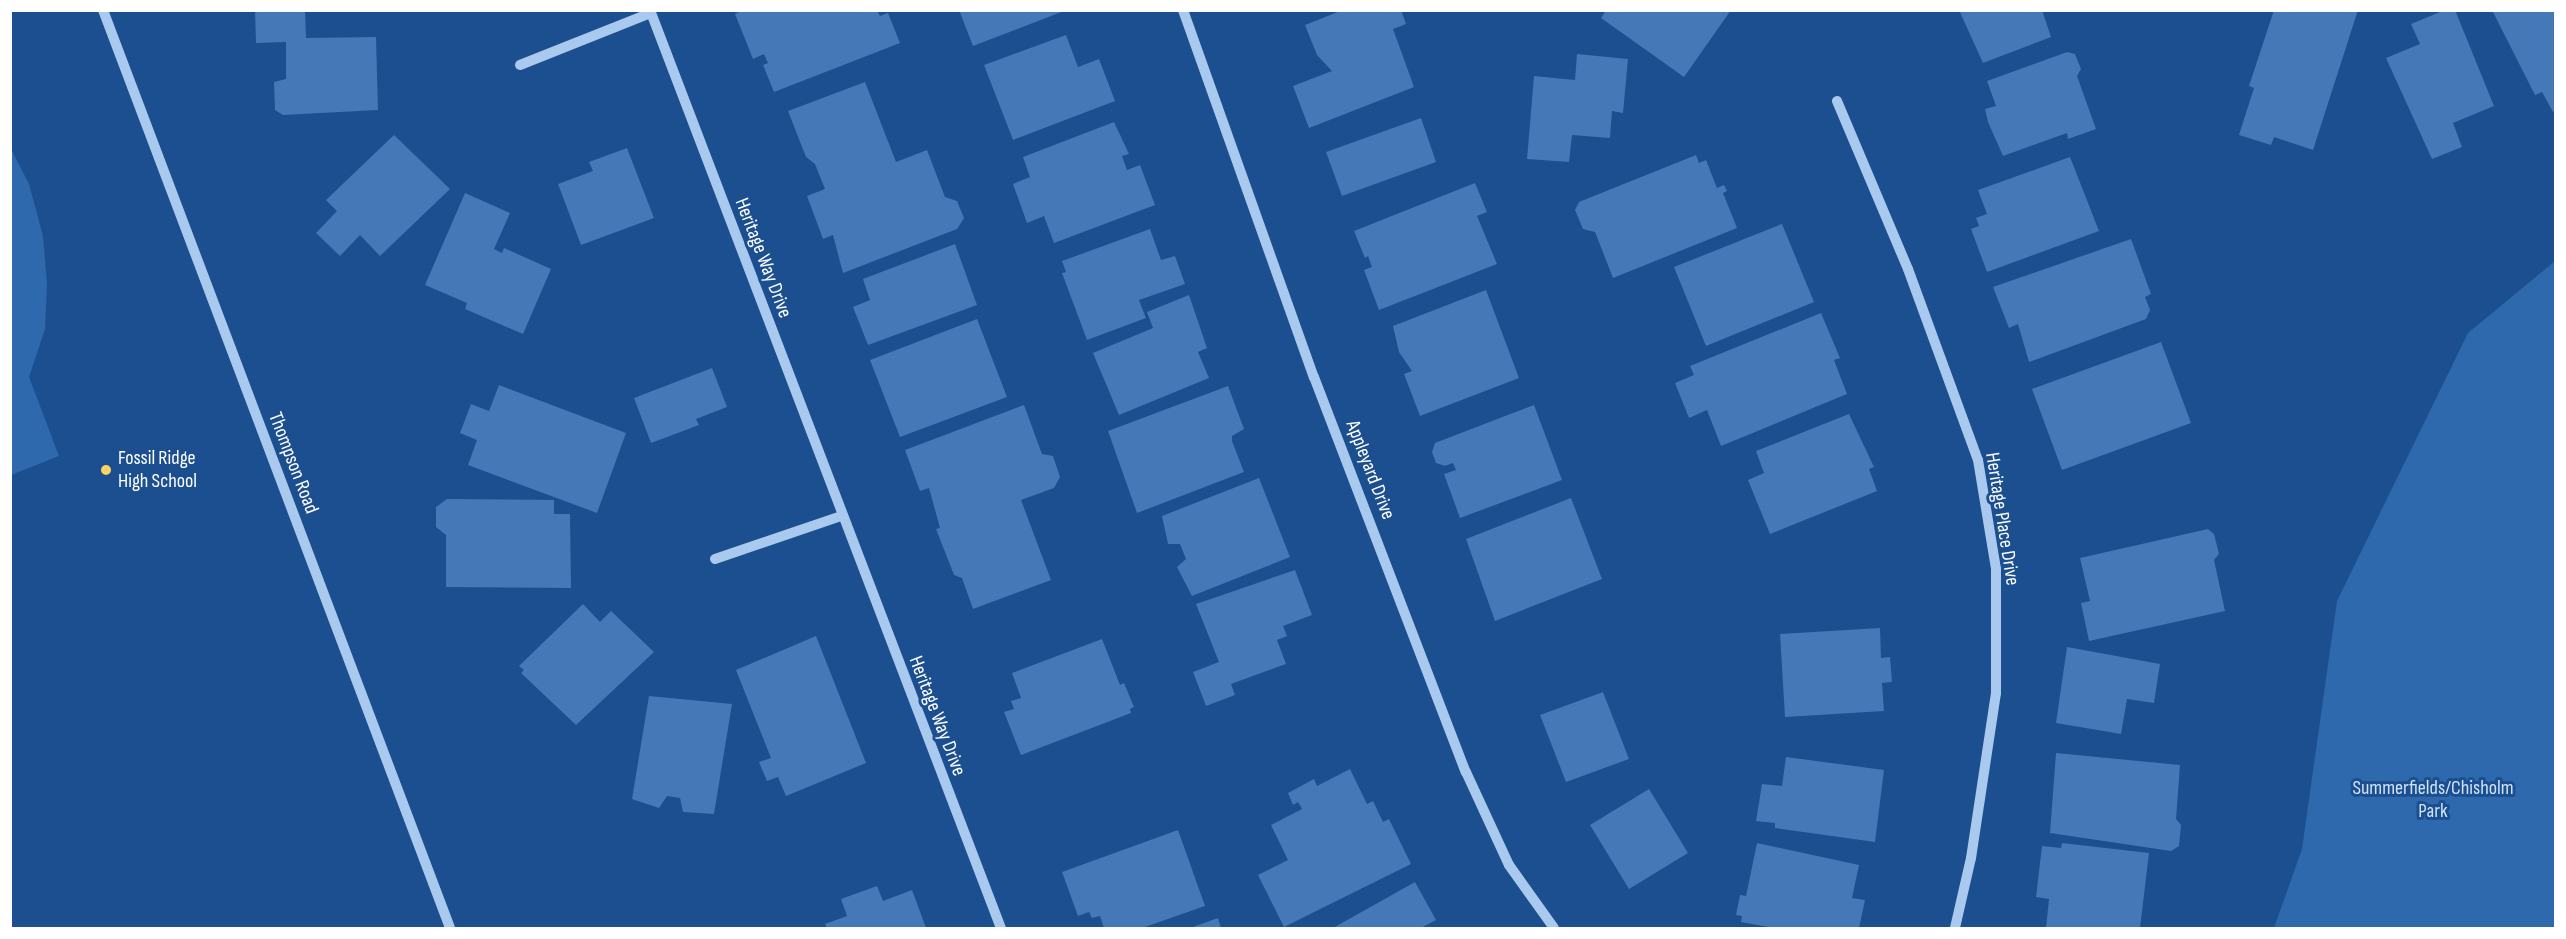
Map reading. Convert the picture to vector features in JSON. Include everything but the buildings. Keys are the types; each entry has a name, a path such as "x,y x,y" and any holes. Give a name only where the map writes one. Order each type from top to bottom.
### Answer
{"street":[{"name":"Thompson Road","path":"103,10 450,928"},
{"name":"Appleyard Drive","path":"1183,10 1314,377 1466,772 1509,866 1554,928"},
{"name":"Heritage Way Drive","path":"520,65 650,12 1000,928"},
{"name":"Heritage Place Drive","path":"1837,101 1908,269 1978,460 1996,569 1996,693 1971,858 1955,928"},
{"path":"716,559 841,516"}],"green space":[{"path":"11,149 29,184 43,236 47,284 45,329 29,377 59,456 11,475"},
{"name":"Summerfields/Chisholm Park","path":"2555,261 2555,928 2274,928 2302,849 2337,601 2468,333"}],"place":[{"name":"Fossil Ridge High School","path":"106,470"}]}
